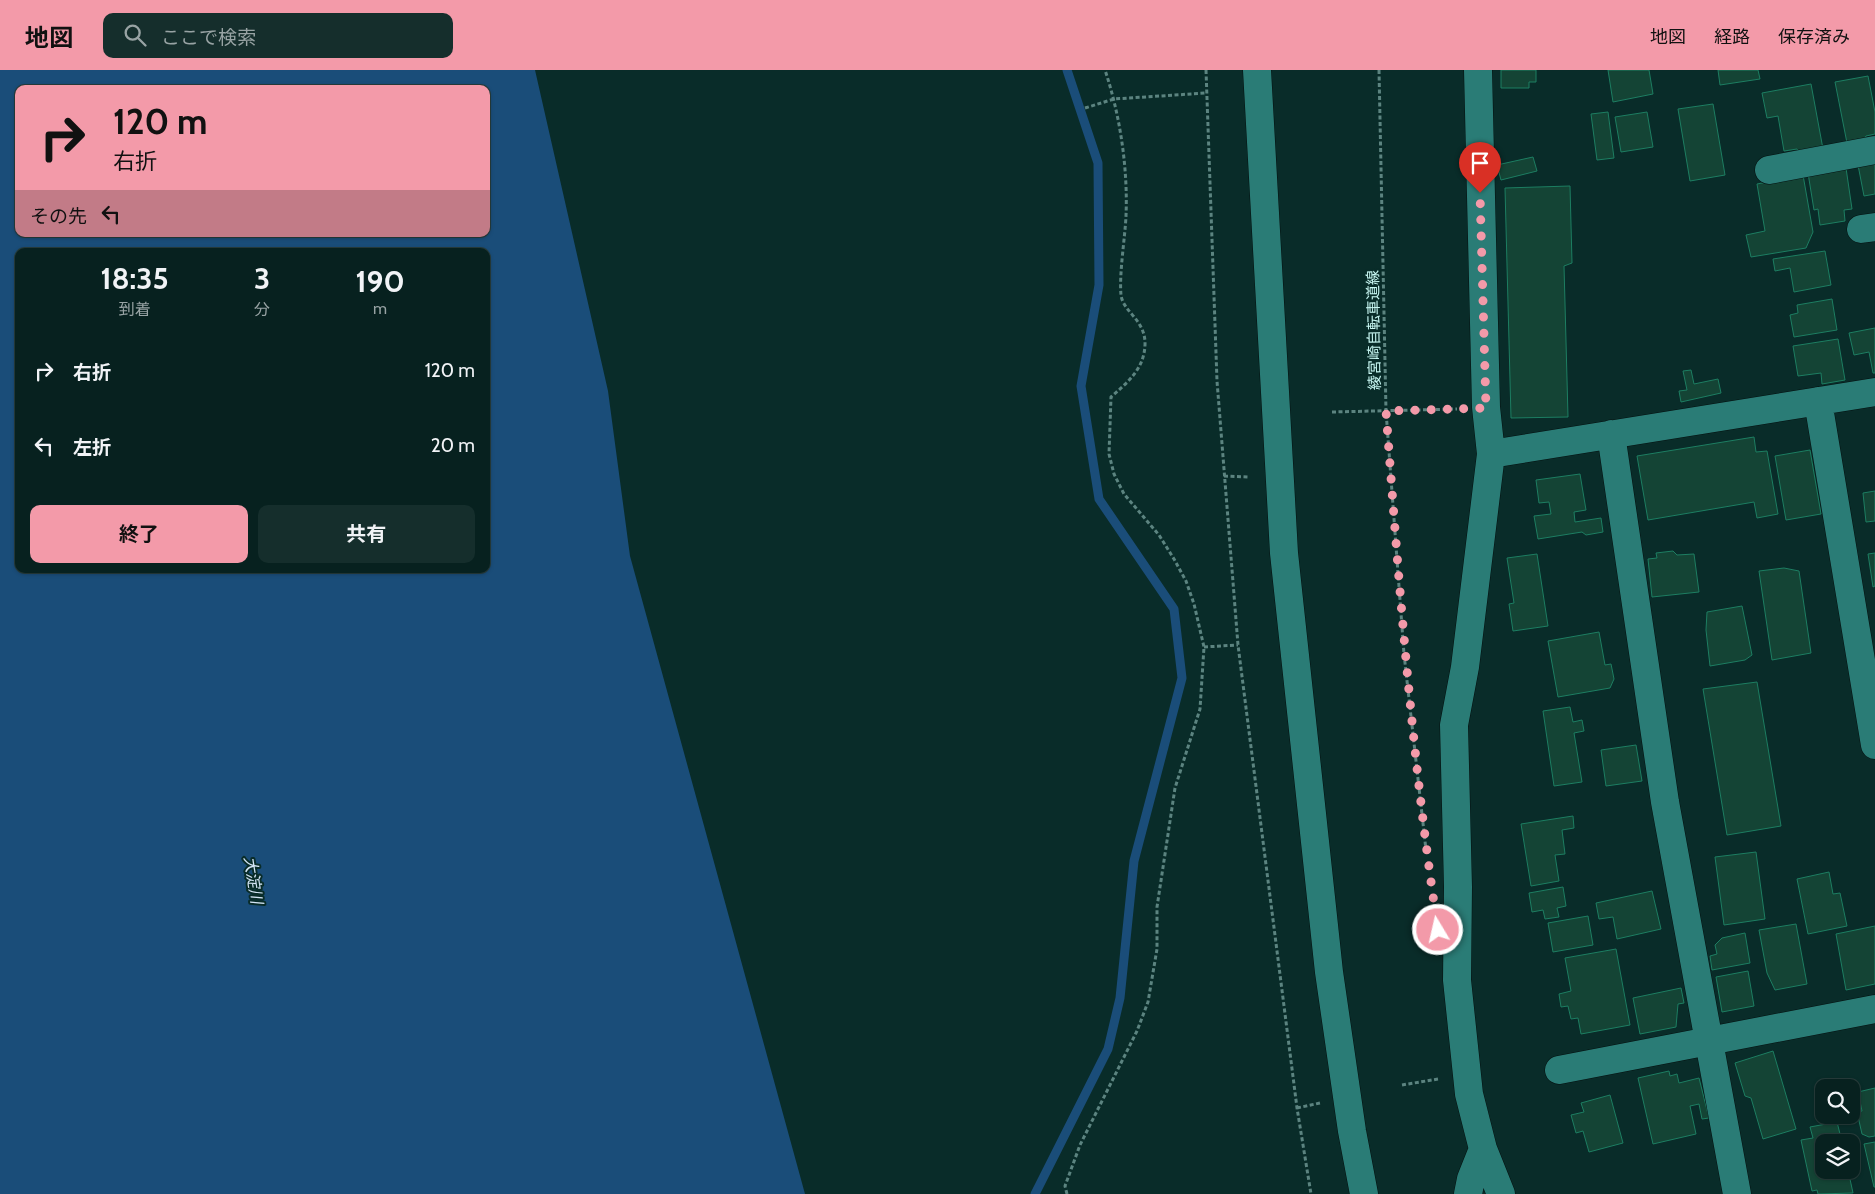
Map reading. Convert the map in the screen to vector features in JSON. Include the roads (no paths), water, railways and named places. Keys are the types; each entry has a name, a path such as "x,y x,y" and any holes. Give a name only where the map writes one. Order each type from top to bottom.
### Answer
{"street":[{"path":"1258,70 1285,562 1330,972 1352,1131 1364,1194"},
{"path":"1478,70 1486,408 1491,454 1465,667 1454,725 1458,887 1457,980 1469,1094 1482,1149 1501,1194"},
{"path":"1769,170 1875,150"},
{"path":"1491,454 1875,392"},
{"path":"1818,401 1875,745"},
{"path":"1611,434 1660,773 1737,1194"},
{"path":"1559,1070 1875,1009"},
{"path":"1468,1194 1470,1179 1482,1149"}],"water":[{"name":"大淀川","path":"0,70 535,70 608,391 630,556 805,1194 0,1194"}],"waterway":[{"path":"1035,1194 1108,1049 1120,998 1134,861 1182,678 1174,609 1099,499 1081,386 1099,285 1098,163 1067,70"}]}
